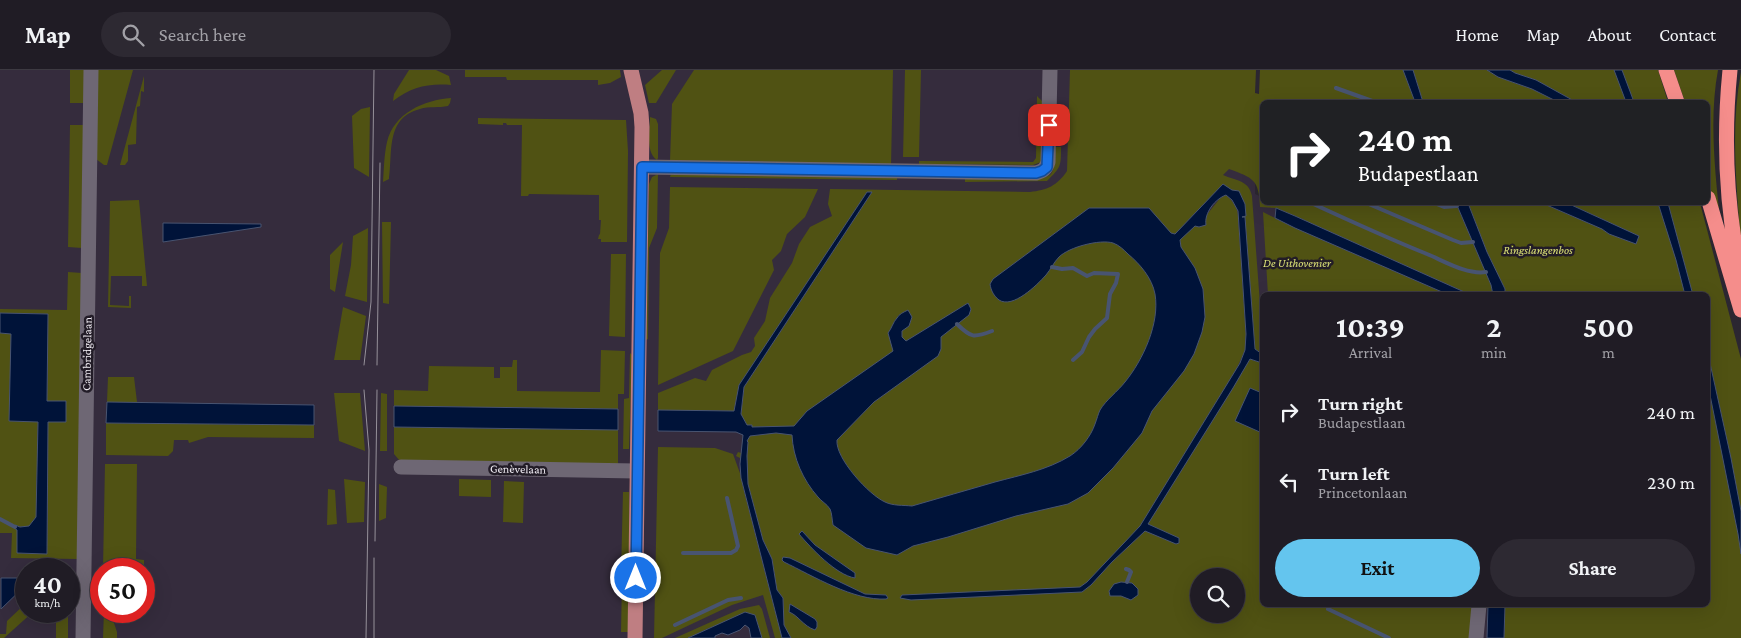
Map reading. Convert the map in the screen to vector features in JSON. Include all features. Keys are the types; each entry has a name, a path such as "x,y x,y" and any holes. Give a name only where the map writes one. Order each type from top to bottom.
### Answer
{"highway":[{"path":"1666,70 1675,100"},
{"path":"1730,70 1725,136 1726,171 1731,224 1741,277"},
{"path":"1710,205 1741,310"}],"main road":[{"path":"631,70 641,113 642,167 635,638"}],"street":[{"name":"Cambridgelaan","path":"83,638 91,70"},
{"path":"642,167 1036,173 1047,167 1048,162 1050,70"},
{"name":"Genèvelaan","path":"400,467 636,471"},
{"path":"1476,638 1479,607"}],"shaded area":[{"path":"0,70 1255,70 1255,194 1260,196 1260,205 1269,205 1474,292 1260,292 1260,607 1710,607 1741,638 0,638"}],"green space":[{"path":"70,70 84,70 84,103 70,103"},
{"path":"97,70 133,70 107,165 96,159"},
{"path":"409,70 436,70 449,76 451,85 435,85 413,89 393,101 394,94"},
{"path":"465,70 620,70 621,77 610,83 598,85 598,80 507,80 506,77 465,77"},
{"path":"662,70 676,70 656,103 649,103 645,85"},
{"path":"694,70 893,70 891,166 670,161 672,104"},
{"path":"905,70 921,70 919,157 903,157"},
{"path":"1070,70 1256,70 1255,93 1259,94 1260,70 1403,70 1414,100 1260,100 1260,205 1457,205 1492,292 1464,292 1276,208 1260,207 1258,191 1253,181 1229,169 1223,175 1245,184 1252,196 1260,304 1260,353 1255,349 1245,217 1238,218 1246,334 1245,350 1236,370 1241,373 1250,359 1260,362 1260,607 1473,607 1473,638 791,638 784,625 783,598 777,590 772,559 742,483 782,638 775,638 763,595 732,605 662,638 654,638 658,447 715,448 733,454 741,476 740,458 736,456 738,452 741,453 743,435 751,425 747,425 741,415 744,387 872,192 739,385 734,411 658,410 658,393 695,378 706,381 712,370 751,352 755,346 754,338 765,321 770,298 792,263 799,244 810,227 832,216 828,204 830,189 1030,192 1051,186 1067,171","holes":["1232,190 1246,216 1238,217 1235,205 1226,195 1221,197 1205,217 1201,206"]},
{"path":"1413,70 1487,70 1498,77 1532,89 1554,100 1422,100"},
{"path":"1510,70 1658,70 1667,100 1572,100 1536,80"},
{"path":"1674,70 1718,70 1713,125 1720,219 1710,186 1710,100 1684,100"},
{"path":"1741,72 1741,246 1735,137"},
{"path":"144,76 144,92 141,91 140,106 137,107 136,144 128,145 128,161 125,165 120,165"},
{"path":"1037,96 1043,102 1041,162 1033,165 919,164 919,161 1033,162 1036,158"},
{"path":"451,98 448,106 420,109 401,120 393,138 389,179 383,182 387,142 396,123 403,116 421,105"},
{"path":"370,107 369,177 354,168 352,116 361,109"},
{"path":"650,117 656,119 658,124 657,160 651,152 650,146"},
{"path":"478,118 626,120 628,151 627,242 601,242 601,239 598,239 601,220 599,220 599,195 529,194 528,196 521,196 522,125 507,125 506,123 503,123 503,125 478,124"},
{"path":"70,125 84,125 82,248 68,247"},
{"path":"1054,147 1061,147 1060,163 1058,169 1047,181 965,182 965,178 1024,180 1045,177 1051,174 1054,168"},
{"path":"658,174 657,228 649,248 648,339 646,340 649,184 652,177"},
{"path":"671,174 897,177 897,180 670,177"},
{"path":"670,187 818,189 805,217 787,234 781,251 772,260 774,270 733,351 658,385 660,253 669,228"},
{"path":"139,200 147,286 142,286 142,276 111,276 110,305 129,306 129,296 131,296 131,308 108,307 110,201"},
{"name":"Ringslangenbos","path":"1469,205 1547,205 1602,229 1609,234 1636,244 1639,236 1571,205 1701,205 1741,359 1741,638 1504,638 1505,607 1710,607 1710,292 1505,292"},
{"name":"De Uithovenier","path":"1263,212 1295,228 1442,292 1268,292"},
{"path":"382,222 391,222 389,304 383,303"},
{"path":"368,228 367,302 345,296 351,265 353,236"},
{"path":"343,242 335,292 330,289 330,255"},
{"path":"611,254 626,254 625,337 609,336"},
{"path":"68,272 82,273 78,558 11,558 12,533 0,533 0,333 11,333 9,421 38,421 36,517 29,526 20,527 15,525 17,530 17,553 47,554 48,421 66,422 66,402 47,401 48,314 0,313 0,309 67,310"},
{"path":"343,307 366,316 360,360 334,360"},
{"path":"601,350 625,351 624,394 618,394 618,409 394,406 394,390 428,391 429,366 494,367 494,378 500,378 500,367 512,367 513,360 517,360 517,391 600,392"},
{"path":"630,353 632,355 629,449 623,449 624,399 629,398"},
{"path":"108,377 134,377 137,402 107,402"},
{"path":"334,393 360,393 365,451 339,441"},
{"path":"381,393 387,394 387,451 380,451"},
{"path":"106,423 314,425 314,438 208,437 189,443 188,440 174,440 173,451 168,456 106,455"},
{"path":"394,427 618,430 618,467 400,461 394,454"},
{"path":"105,464 137,464 136,558 103,558"},
{"path":"344,479 365,482 364,522 347,523"},
{"path":"459,479 491,480 491,497 459,496"},
{"path":"504,481 524,482 523,523 503,522"},
{"path":"379,484 387,487 386,518 379,521"},
{"path":"328,489 335,490 337,524 327,525"},
{"path":"623,492 629,492 629,574 621,574"},
{"path":"622,580 629,580 628,632 621,632"},
{"path":"759,605 762,609 770,638 762,638 755,615 709,628 688,638 675,638 740,609"},
{"path":"15,613 15,623 21,623 4,638 0,638 0,634 6,634 7,621"},
{"path":"56,623 68,623 68,638 56,638"},
{"path":"104,623 114,623 117,638 103,638"}],"water":[{"path":"1403,70 1413,70 1422,100 1414,100"},
{"path":"1487,70 1510,70 1536,80 1572,100 1554,100 1532,89 1498,77"},
{"path":"1614,70 1622,70 1633,100 1625,100"},
{"path":"1223,184 1232,190 1239,191 1245,204 1246,216 1242,217 1245,217 1255,349 1260,353 1260,362 1250,359 1148,524 1179,538 1179,543 1176,544 1145,531 1082,592 911,600 900,598 902,595 1080,587 1140,526 1240,363 1245,350 1246,334 1238,211 1232,200 1226,195 1211,207 1206,225 1195,226 1180,240 1181,247 1195,268 1203,289 1205,317 1194,354 1184,371 1152,411 1142,433 1113,468 1088,493 1068,504 1016,516 913,546 897,555 866,548 833,525 830,509 819,498 803,476 794,452 792,435 776,433 750,436 747,441 748,484 763,540 772,559 777,590 783,598 784,625 791,638 782,638 741,478 740,464 743,435 736,432 658,431 658,410 734,411 739,385 867,192 872,192 744,387 741,414 747,425 752,425 752,427 794,426 807,411 893,351 888,333 900,314 908,310 912,317 909,326 902,331 902,337 906,341 968,303 971,309 969,315 941,337 941,349 938,356 874,402 837,440 841,456 862,484 878,498 895,505 912,506 1034,472 1070,456 1088,438 1100,410 1132,373 1149,341 1156,305 1153,288 1141,267 1123,249 1113,243 1093,243 1064,253 1037,284 1018,299 1005,302 999,300 992,291 990,284 993,279 1089,208 1149,208 1171,233 1175,234"},
{"path":"1457,205 1469,205 1505,292 1492,292"},
{"path":"1547,205 1571,205 1639,236 1636,244 1609,234 1602,229"},
{"path":"1659,205 1669,205 1692,292 1684,292"},
{"path":"1276,208 1464,292 1442,292 1275,218"},
{"path":"163,223 261,224 261,227 163,242"},
{"path":"0,313 48,314 47,401 66,401 66,422 48,422 47,554 17,553 17,530 14,528 15,525 20,527 29,526 36,517 38,422 9,421 11,334 0,333"},
{"path":"1710,363 1741,511 1741,554 1710,395"},
{"path":"1250,388 1260,392 1260,432 1235,421"},
{"path":"107,402 314,405 314,425 106,423"},
{"path":"394,406 618,409 618,430 394,427"},
{"path":"802,531 815,545 855,573 855,578 840,572 824,560 799,534"},
{"path":"783,557 790,558 865,594 886,595 888,598 874,599 847,592 784,562 782,560"},
{"path":"1,578 15,578 15,596 1,609"},
{"path":"1121,582 1132,583 1138,589 1138,595 1131,600 1121,596 1110,596 1109,591 1114,584"},
{"path":"790,604 815,619 817,627 815,630 789,612"},
{"path":"1488,607 1505,607 1504,638 1487,638"},
{"path":"745,612 755,615 762,638 751,638 749,628 745,625 740,630 728,635 722,633 715,636 715,638 688,638"}],"waterway":[{"path":"1336,88 1369,100"},
{"path":"1316,205 1456,267 1486,272"},
{"path":"1371,205 1461,243 1473,242"},
{"path":"1439,205 1444,207 1457,206"},
{"path":"1052,267 1062,269 1073,268 1087,276 1094,273 1118,274 1110,294 1107,318 1095,329 1082,352 1073,360"},
{"path":"957,324 969,334 977,336 992,331"},
{"path":"683,553 731,553 736,550 738,546 727,498"},
{"path":"0,519 15,527"},
{"path":"1126,569 1131,572 1127,582"},
{"path":"675,625 728,600 741,598"},
{"path":"1328,609 1389,638"}],"tram line":[{"path":"364,365 371,302 374,70"},
{"path":"377,365 380,163"},
{"path":"364,390 369,450 366,638"},
{"path":"375,541 377,390"},
{"path":"374,558 374,638"}],"route":[{"path":"636,578 636,471 642,167 1036,173 1047,167 1049,125"}]}
